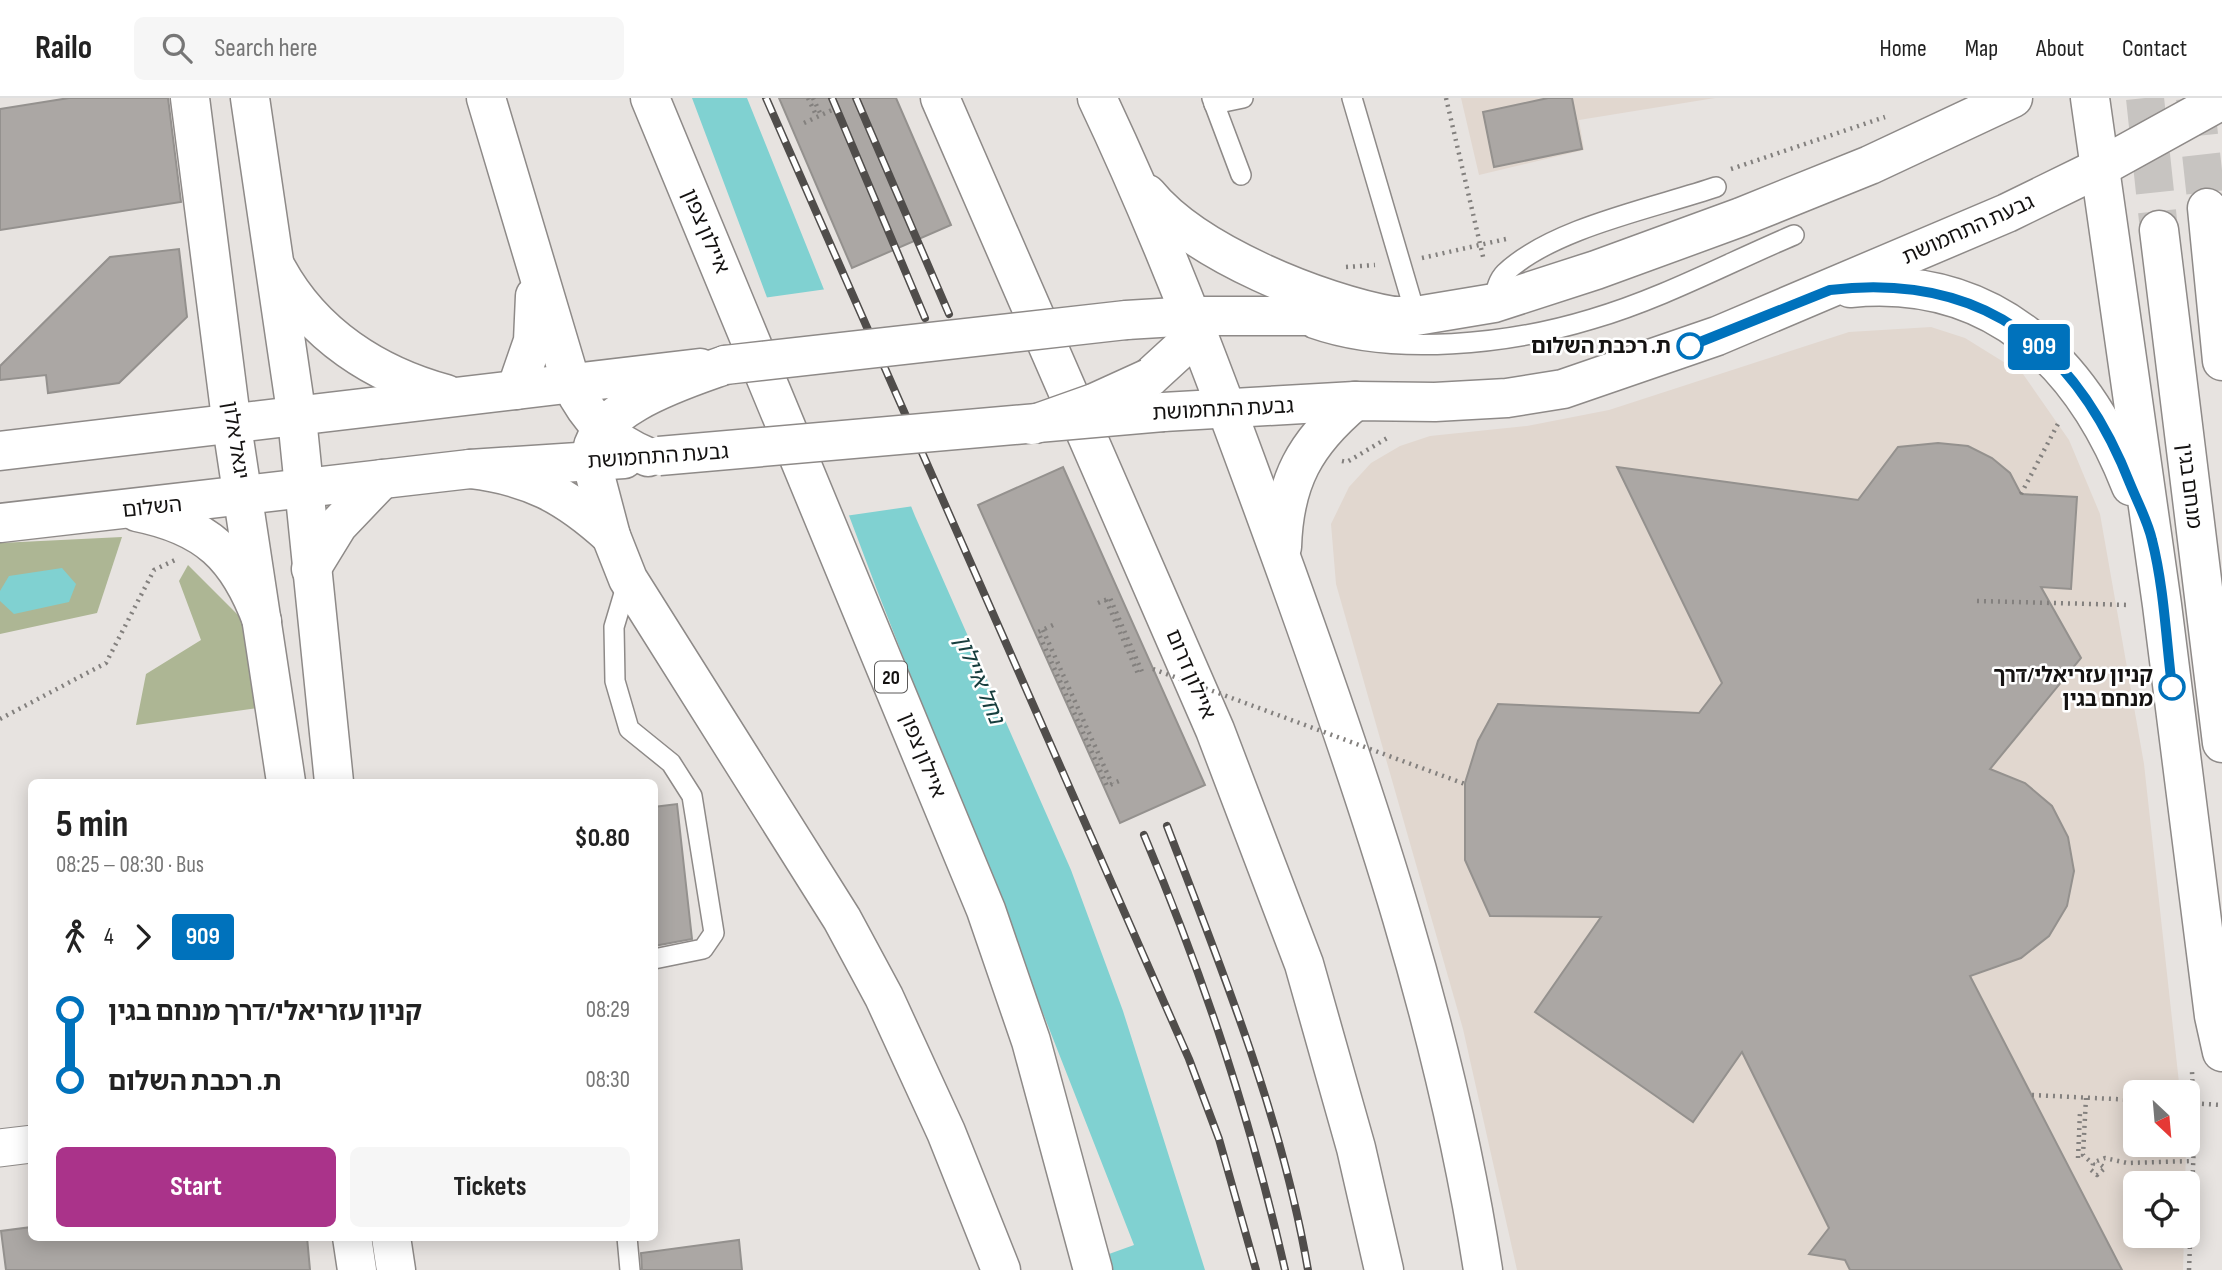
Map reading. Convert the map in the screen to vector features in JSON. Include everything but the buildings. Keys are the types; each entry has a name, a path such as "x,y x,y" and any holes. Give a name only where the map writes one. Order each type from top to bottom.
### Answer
{"main road":[{"name":"יגאל אלון","path":"190,98 232,426 246,497 286,779"},
{"path":"250,98 297,418 334,779"},
{"path":"486,98 571,383 597,445 611,536 628,579 842,919 884,997 946,1132 1001,1270"},
{"name":"איילון צפון","path":"650,98 986,910 1031,1041 1093,1270"},
{"name":"איילון דרום","path":"940,98 1215,730 1299,951 1356,1148 1384,1270"},
{"path":"1097,98 1137,182 1193,316 1228,408 1380,841 1432,1024 1470,1188 1483,1270"},
{"path":"2090,98 2162,605 2214,1016 2222,1052"},
{"path":"0,451 232,426 571,383 632,390 660,389 725,366 1126,320 1193,316 1404,316 1494,303 1596,270 1741,217 1870,165 2009,99"},
{"name":"גבעת התחמושת","path":"304,488 470,469 597,445 654,457 1032,425 1094,403 1156,395 1228,408 1355,401 1435,402 1507,398 1563,389 1706,341 2007,213 2099,168 2222,100"},
{"path":"1137,182 1178,224 1244,262 1324,298 1404,316"},
{"path":"2207,208 2222,361"},
{"name":"מנחם בגין","path":"2159,230 2222,743"},
{"path":"516,390 533,341 535,269"},
{"path":"277,270 287,287 307,310 356,355 393,376 459,397"},
{"path":"1830,290 1913,288 1977,305 2004,319 2078,385 2102,419 2152,539"},
{"path":"1156,395 1185,345 1193,316"},
{"path":"597,445 632,390"},
{"path":"1283,563 1284,512 1298,465 1321,433 1355,401"},
{"path":"470,469 504,473 533,483 582,512 611,536"},
{"path":"311,569 338,524 382,479"},
{"name":"השלום","path":"0,523 246,497 304,488"},
{"path":"124,510 157,517 214,542 235,564 250,588 262,621"},
{"path":"353,1241 357,1270"},
{"path":"392,1241 396,1270"}],"street":[{"path":"0,1148 28,1144"}],"lane":[{"path":"1241,175 1213,101 1242,98"},
{"path":"1352,98 1404,316"},
{"path":"1494,303 1495,289 1504,274 1558,240 1586,228 1716,187"},
{"path":"1281,316 1331,334 1397,344 1481,340 1548,330 1622,309 1794,235"},
{"path":"628,579 614,627 615,681 629,729 671,763 692,796 714,933 703,949 658,958"},
{"path":"627,1241 630,1270"}],"path":[{"path":"811,98 819,116"},
{"path":"1446,98 1494,303"},
{"path":"804,123 832,110"},
{"path":"2021,494 2062,415"},
{"path":"0,719 106,663 154,570 214,542"},
{"path":"1098,603 1110,598 1141,675"},
{"path":"1977,601 2162,605"},
{"path":"1053,625 1038,632 1107,786 1119,781"},
{"path":"1153,669 1465,783"},
{"path":"2032,1095 2123,1100"},
{"path":"2081,1157 2087,1098"},
{"path":"2200,1104 2222,1105"},
{"path":"2080,1112 2081,1157"},
{"path":"2081,1157 2093,1164 2091,1170 2097,1175 2105,1168 2097,1162 2105,1158 2127,1163 2193,1161"}],"shaded area":[{"path":"1461,98 1715,98 1579,120 1584,150 1479,175"},
{"path":"1931,327 1965,338 2023,374 2069,440 2100,514 2144,764 2179,1080 2123,1080 2123,1157 2186,1157 2185,1171 2123,1171 2123,1248 2184,1248 2183,1270 1517,1270 1463,1029 1336,584 1331,524 1349,487 1371,463 1400,446 1430,436 1527,426 1609,410 1849,332"}],"green space":[{"path":"122,537 97,613 0,634 0,543"},
{"path":"188,565 244,621 258,708 136,725 146,674 201,640 179,581"}],"water":[{"name":"נחל איילון","path":"692,98 747,98 915,516 1071,870 1123,1011 1205,1270 1112,1270 1109,1254 1134,1245 877,590"},
{"path":"62,568 76,584 69,602 14,614 0,601 0,591 9,576"}],"pier":[{"path":"827,289 914,506 845,516 763,298"}],"tunnel":[{"path":"2145,98 2159,230"},
{"path":"2195,98 2207,208"}],"railway":[{"path":"766,98 1189,1059 1219,1139 1256,1270"},
{"path":"832,98 925,318"},
{"path":"856,98 949,314"},
{"path":"1167,826 1229,989 1266,1100 1283,1156 1308,1270"},
{"path":"1144,835 1187,943 1224,1049 1257,1158 1285,1270"}],"bus line":[{"name":"909","path":"1690,346 1830,290 1913,288 1977,305 2004,319 2050,356 2078,385 2102,419 2124,467 2152,539 2172,687"}],"place":[{"name":"ת. רכבת השלום","path":"1690,346"},
{"name":"קניון עזריאלי/דרך מנחם בגין","path":"2172,687"}]}
